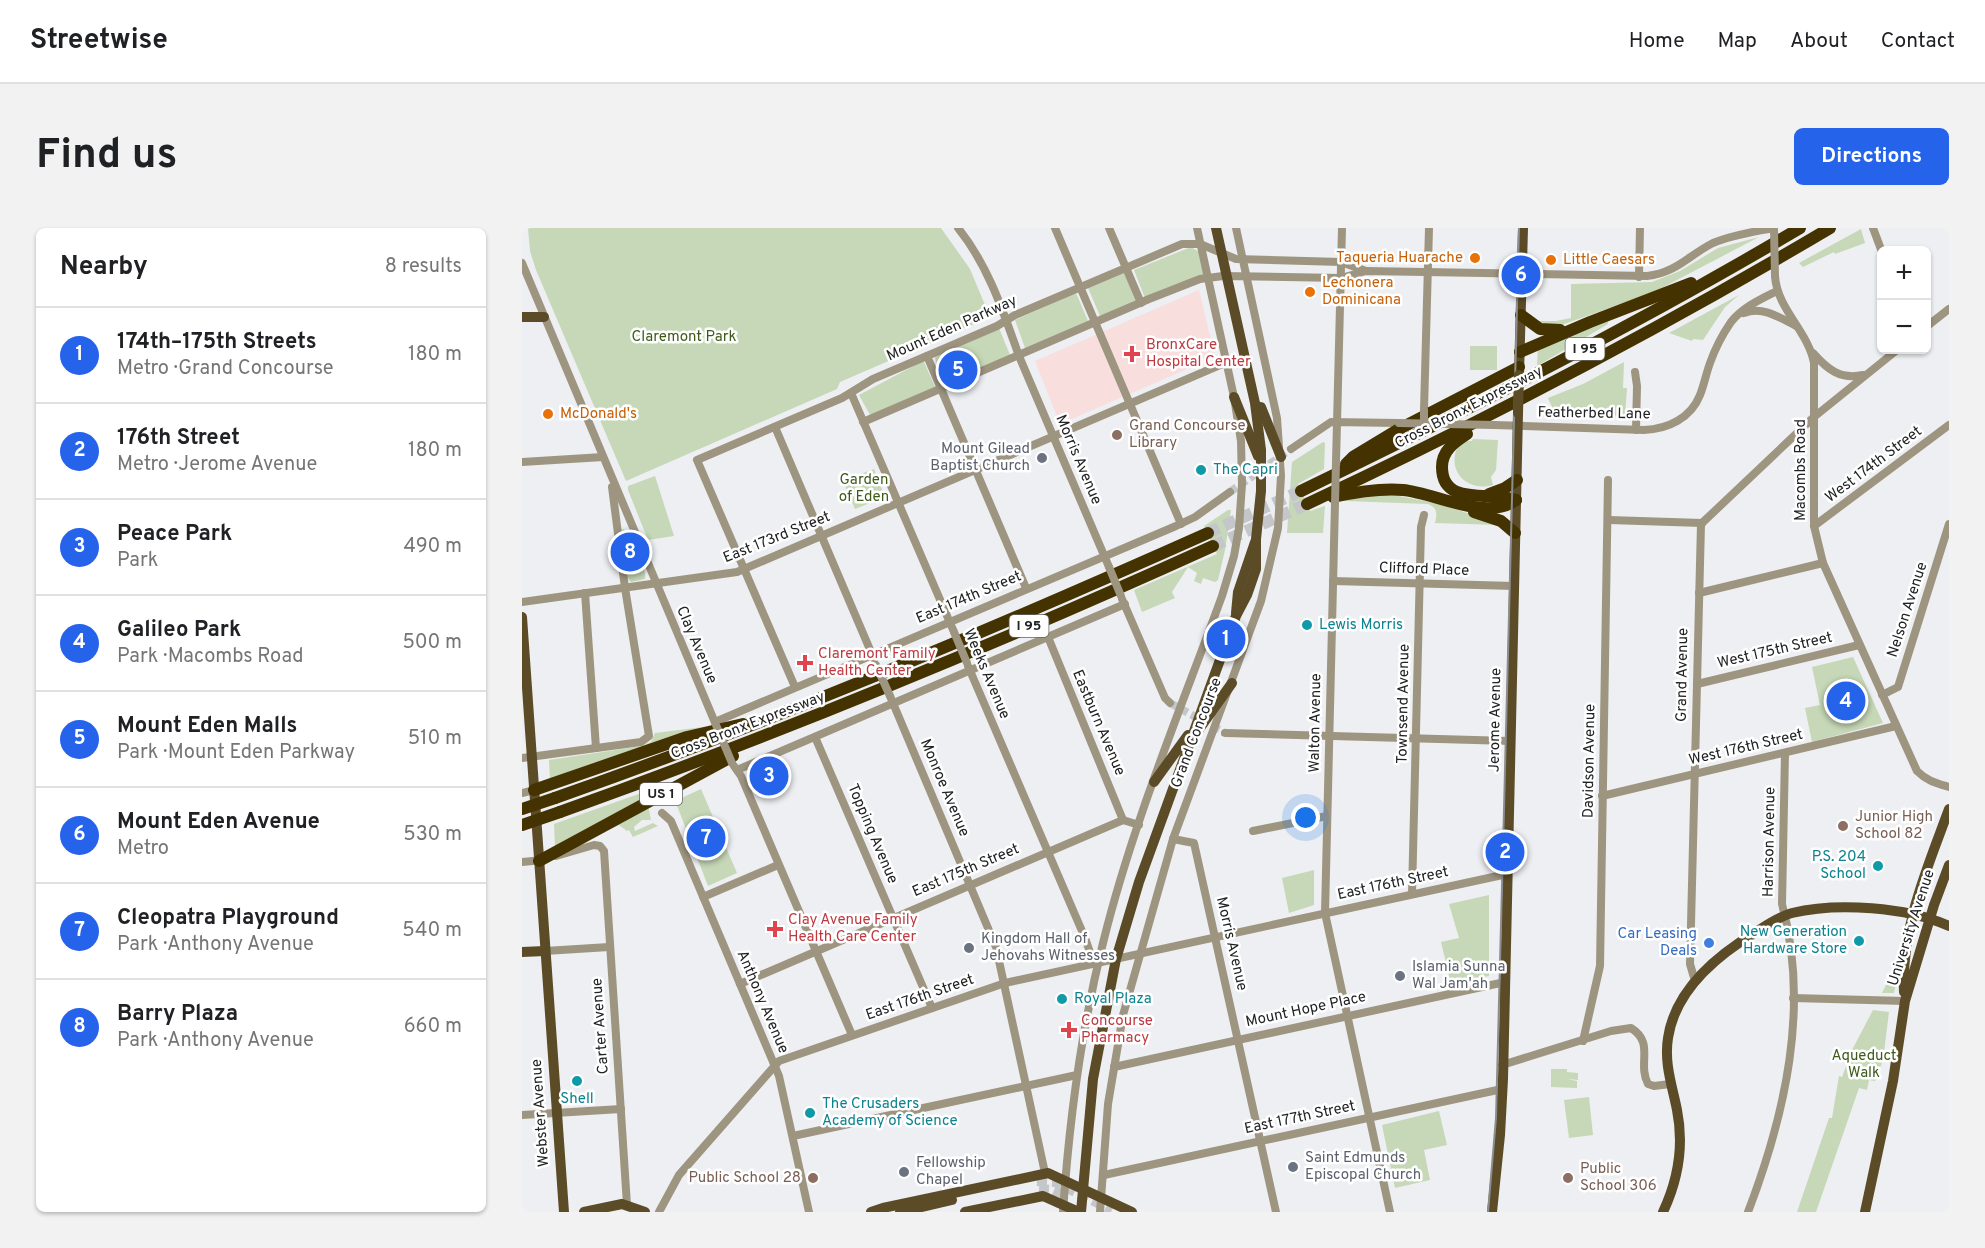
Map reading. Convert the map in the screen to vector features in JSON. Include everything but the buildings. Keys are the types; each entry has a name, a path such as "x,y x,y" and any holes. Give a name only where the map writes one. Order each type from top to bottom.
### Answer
{"highway":[{"name":"Cross Bronx Expressway","path":"1301,491 1336,468 1561,361 1800,228"},
{"name":"Cross Bronx Expressway","path":"1445,499 1419,492 1388,489 1354,493 1307,504 1515,408 1830,228"},
{"path":"1520,352 1747,259"},
{"path":"1521,315 1538,328 1552,331 1590,322"},
{"path":"1336,468 1401,428 1519,371"},
{"path":"1515,408 1454,443 1443,456 1442,471 1448,485 1457,491 1473,496 1508,497 1516,500"},
{"path":"1473,496 1498,492 1517,480"},
{"path":"1445,499 1487,508 1502,507 1516,500"},
{"path":"1445,499 1501,521 1515,533"},
{"name":"Cross Bronx Expressway","path":"522,809 759,724 880,675 1208,533"},
{"name":"Cross Bronx Expressway","path":"522,825 785,729 910,678 1214,546"},
{"path":"528,791 687,737 734,725 759,724"},
{"name":"US 1","path":"539,861 785,729"}],"main road":[{"name":"Grand Concourse","path":"1080,1212 1094,1079 1116,959 1139,882 1236,616 1245,602 1256,562 1261,464 1258,423 1216,228"},
{"name":"Jerome Avenue","path":"1492,1212 1500,1135 1503,1065 1518,426 1515,408 1520,352 1523,228"},
{"path":"522,317 544,317"},
{"path":"1251,383 1281,457"},
{"path":"1234,398 1261,464"},
{"name":"Webster Avenue","path":"522,617 528,791 539,861 564,1212"},
{"path":"1188,745 1232,683"},
{"path":"1154,782 1196,725"},
{"name":"University Avenue","path":"1905,1001 1904,981 1912,915 1949,809"},
{"name":"University Avenue","path":"1865,1212 1893,1081 1905,1001 1949,865"},
{"path":"1663,1212 1673,1186 1679,1150 1678,1118 1670,1084 1667,1057 1670,1028 1680,1004 1695,981 1711,965 1741,942 1785,915 1804,911 1838,908 1879,910 1930,919 1949,926"},
{"path":"522,952 545,951"},
{"path":"871,1212 1041,1181 1065,1180 1132,1212"},
{"path":"900,1212 1041,1181"},
{"path":"930,1212 1041,1181"},
{"path":"965,1212 1040,1196 1048,1197 1063,1208 1080,1212"},
{"path":"584,1212 619,1204 627,1209 645,1212"}],"street":[{"name":"Morris Avenue","path":"958,228 980,259 1104,556 1165,698 1170,703"},
{"path":"1055,228 1181,524"},
{"path":"1109,228 1141,303"},
{"name":"Grand Concourse","path":"1063,1208 1077,1075 1098,963 1139,825 1222,596 1234,556 1240,521 1241,441 1227,362 1197,228"},
{"name":"Grand Concourse","path":"1100,1212 1106,1125 1123,1015 1173,839 1262,602 1280,508 1281,457 1274,397 1236,228"},
{"name":"Walton Avenue","path":"1342,228 1325,913 1390,1212"},
{"path":"1424,424 1429,228"},
{"path":"1639,277 1640,228"},
{"path":"863,422 1196,280 1227,276 1341,278 1366,271 1639,277 1674,269 1720,240 1774,228"},
{"name":"Macombs Road","path":"1774,228 1777,291 1809,349 1814,363 1814,526 1822,563 1917,771 1924,778 1949,787"},
{"path":"1875,229 1879,246"},
{"name":"Mount Eden Parkway","path":"744,569 697,460 851,393 873,379 1080,287 1179,245 1200,244"},
{"path":"1200,244 1222,254 1243,259 1341,262 1366,271"},
{"name":"Clay Avenue","path":"522,263 655,584 852,1035"},
{"name":"Featherbed Lane","path":"1518,426 1636,430 1666,427 1693,408 1700,395 1716,349 1735,317 1749,306 1777,291"},
{"path":"1931,323 1949,309"},
{"path":"1735,317 1761,310 1796,326"},
{"path":"1809,349 1823,364 1837,374 1849,377 1863,375"},
{"path":"1609,520 1702,523 1815,417 1863,375 1892,354"},
{"path":"927,356 1026,588"},
{"name":"East 173rd Street","path":"522,602 727,574 744,569 1227,362"},
{"path":"1635,372 1636,430"},
{"name":"Weeks Avenue","path":"851,393 1088,950 1098,963"},
{"path":"1291,449 1324,426 1337,422 1518,426"},
{"name":"West 174th Street","path":"1814,526 1949,425"},
{"name":"Monroe Avenue","path":"775,427 995,941 1027,1086 1041,1181"},
{"path":"522,462 603,457"},
{"path":"527,757 641,742 647,739 649,734 625,588 611,477"},
{"name":"Davidson Avenue","path":"1583,1041 1600,966 1608,480"},
{"name":"East 174th Street","path":"715,723 1026,588 1181,524 1230,492"},
{"name":"Townsend Avenue","path":"1412,894 1421,527 1424,515"},
{"name":"Grand Avenue","path":"1695,981 1690,964 1702,523"},
{"name":"Nelson Avenue","path":"1882,695 1898,687 1949,525"},
{"path":"1699,593 1822,563"},
{"path":"744,569 795,687"},
{"name":"Clifford Place","path":"1333,581 1514,586"},
{"path":"585,593 596,748"},
{"path":"735,766 815,737 891,700 1047,637 1123,600"},
{"name":"Eastburn Avenue","path":"1047,637 1123,820"},
{"name":"West 175th Street","path":"1697,684 1859,645"},
{"name":"West 176th Street","path":"1602,796 1896,726"},
{"path":"1225,733 1510,741"},
{"name":"Topping Avenue","path":"815,737 932,1008"},
{"name":"Harrison Avenue","path":"1748,1212 1774,1140 1791,1056 1793,998 1791,950 1782,904 1785,753"},
{"name":"Anthony Avenue","path":"662,813 671,821 780,1077 809,1212"},
{"path":"1253,831 1327,816"},
{"path":"1123,820 1139,825"},
{"name":"East 175th Street","path":"740,984 1123,820"},
{"name":"Morris Avenue","path":"1173,839 1194,843 1276,1212"},
{"name":"Carter Avenue","path":"539,861 594,845 600,846 604,851 627,1209"},
{"path":"522,862 539,861"},
{"path":"703,897 778,865"},
{"name":"East 176th Street","path":"658,1212 680,1175 775,1065 783,1059 1005,983 1507,874"},
{"path":"545,951 609,947"},
{"name":"Mount Hope Place","path":"1114,1067 1505,982"},
{"path":"1793,998 1905,1001"},
{"path":"1503,1065 1611,1031 1631,1028 1642,1037 1644,1042 1644,1074 1648,1084 1654,1086 1670,1084"},
{"path":"793,1136 1077,1075"},
{"name":"East 177th Street","path":"1104,1175 1502,1089"},
{"path":"522,1115 621,1109"}],"shaded area":[{"name":"BronxCare Hospital Center","path":"1199,290 1215,357 1060,424 1035,361"}],"green space":[{"name":"Claremont Park","path":"528,228 941,228 970,269 990,317 840,382 837,389 626,481 536,270 530,251"},
{"path":"1861,229 1865,243 1835,254 1834,252 1803,267 1799,263"},
{"path":"1759,237 1654,292 1556,327 1538,325 1538,321 1571,318 1571,284 1652,282 1680,271 1718,248"},
{"path":"1191,247 1199,252 1205,274 1145,298 1134,270"},
{"path":"1124,272 1136,300 1100,316 1088,288"},
{"path":"1076,293 1088,321 1025,348 1015,320"},
{"path":"1739,295 1725,307 1703,340 1693,339 1692,341 1669,333"},
{"path":"1608,320 1608,324 1537,366 1538,347"},
{"path":"999,328 1010,355 945,384 934,356"},
{"path":"1470,346 1497,346 1497,370 1470,370"},
{"path":"924,362 935,387 870,415 859,395"},
{"path":"1624,362 1623,388 1627,388 1625,416 1555,414 1548,398 1583,384"},
{"path":"1473,439 1498,440 1496,470 1491,477 1493,485 1476,486 1462,479 1458,473 1455,465 1457,448"},
{"path":"1323,442 1325,443 1324,469 1298,484 1310,511 1325,506 1323,533 1287,533 1292,462"},
{"name":"Garden of Eden","path":"874,469 885,497 855,509 843,481"},
{"path":"655,476 674,536 648,540 628,486"},
{"path":"1388,494 1435,503 1499,523 1499,525 1435,523 1436,512 1434,507 1428,504 1345,501 1345,498"},
{"path":"1231,510 1218,580 1215,582 1203,578 1201,584 1194,581 1197,573 1188,567 1172,592 1175,598 1142,612 1134,590 1217,554 1204,526"},
{"path":"622,529 625,530 645,572 645,579 631,582 627,577"},
{"path":"1853,657 1883,723 1812,742 1805,708 1820,705 1812,667"},
{"path":"703,727 550,780 549,760 642,746 651,742 655,733"},
{"path":"780,763 786,778 758,790 751,775"},
{"path":"701,789 737,873 708,886 676,803 677,800"},
{"path":"647,791 649,796 555,847 554,824"},
{"path":"648,805 651,820 642,820 634,827 635,831 653,823 658,826 633,837 629,830 619,825 589,838"},
{"path":"1314,870 1314,905 1289,913 1282,878"},
{"path":"1489,895 1489,976 1451,984 1441,942 1459,938 1449,904"},
{"path":"1903,950 1894,993 1882,993"},
{"name":"Aqueduct Walk","path":"1873,1010 1889,1012 1883,1060 1875,1081 1869,1080 1867,1090 1859,1088 1816,1212 1797,1212 1829,1118 1832,1118 1839,1076 1842,1077 1852,1050"},
{"path":"1551,1069 1567,1069 1567,1072 1578,1073 1578,1080 1566,1079 1577,1081 1577,1088 1551,1087"},
{"path":"1589,1097 1593,1135 1569,1138 1564,1100"},
{"path":"1439,1111 1447,1145 1424,1150 1430,1180 1395,1188 1382,1125"}],"tunnel":[{"path":"1230,492 1291,449"},
{"path":"1208,533 1301,491"},
{"path":"1213,546 1307,504"},
{"path":"1170,703 1225,733"},
{"path":"1037,1181 1055,1182 1112,1210"},
{"path":"1039,1189 1053,1190 1067,1196"}],"railway":[{"path":"1488,1212 1496,1118 1519,228"}],"place":[{"name":"Taqueria Huarache","path":"1475,258"},
{"name":"Little Caesars","path":"1551,260"},
{"name":"Mount Eden Avenue","path":"1521,275"},
{"name":"Lechonera Dominicana","path":"1310,292"},
{"name":"BronxCare Hospital Center","path":"1132,354"},
{"name":"Mount Eden Malls","path":"958,370"},
{"name":"McDonald's","path":"548,414"},
{"name":"Grand Concourse Library","path":"1117,435"},
{"name":"Mount Gilead Baptist Church","path":"1042,458"},
{"name":"The Capri","path":"1201,470"},
{"name":"Barry Plaza","path":"630,552"},
{"name":"Lewis Morris","path":"1307,625"},
{"name":"174th–175th Streets","path":"1226,639"},
{"name":"Claremont Family Health Center","path":"805,663"},
{"name":"Galileo Park","path":"1846,701"},
{"name":"Peace Park","path":"769,776"},
{"name":"Junior High School 82","path":"1843,826"},
{"name":"Cleopatra Playground","path":"706,838"},
{"name":"176th Street","path":"1505,852"},
{"name":"P.S. 204 School","path":"1878,866"},
{"name":"Clay Avenue Family Health Care Center","path":"775,929"},
{"name":"New Generation Hardware Store","path":"1859,941"},
{"name":"Car Leasing Deals","path":"1709,943"},
{"name":"Kingdom Hall of Jehovahs Witnesses","path":"969,948"},
{"name":"Islamia Sunna Wal Jam'ah","path":"1400,976"},
{"name":"Royal Plaza","path":"1062,999"},
{"name":"Concourse Pharmacy","path":"1069,1030"},
{"name":"Shell","path":"577,1081"},
{"name":"The Crusaders Academy of Science","path":"810,1113"},
{"name":"Saint Edmunds Episcopal Church","path":"1293,1167"},
{"name":"Fellowship Chapel","path":"904,1172"},
{"name":"Public School 28","path":"813,1178"},
{"name":"Public School 306","path":"1568,1178"}]}
